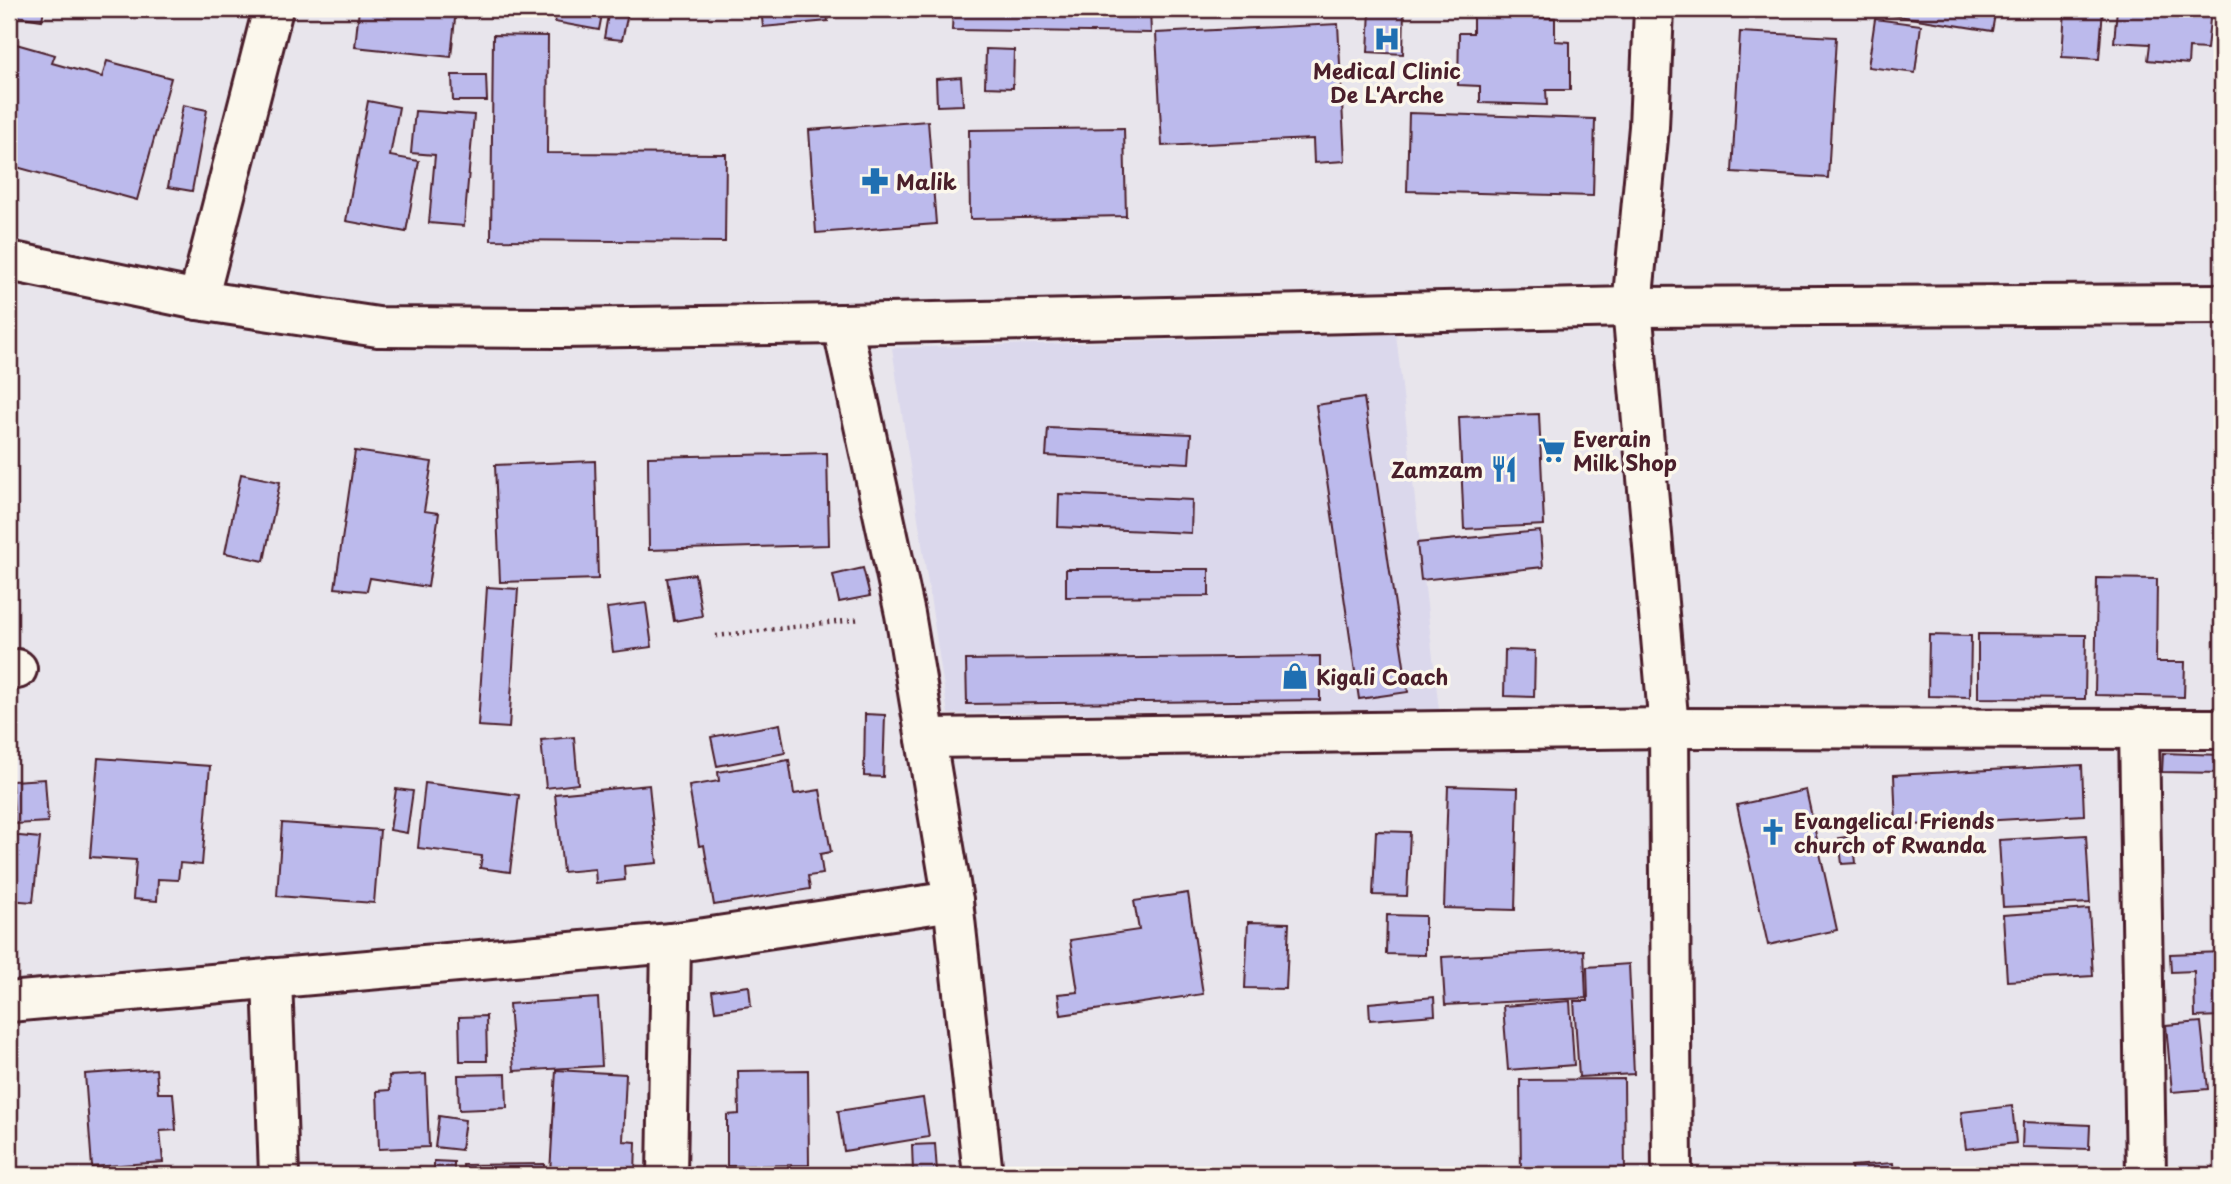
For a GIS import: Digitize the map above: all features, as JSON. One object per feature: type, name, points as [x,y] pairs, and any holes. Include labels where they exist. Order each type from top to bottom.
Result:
[{"type":"street","points":[[198,300],[273,9]]},
{"type":"street","points":[[1654,9],[1650,127],[1632,307],[1669,728],[1672,1175]]},
{"type":"street","points":[[9,261],[198,300],[378,327],[560,328],[842,324],[1632,307],[2222,304]]},
{"type":"street","points":[[842,324],[905,614],[926,738],[953,901],[983,1175]]},
{"type":"street","points":[[926,738],[1669,728],[2222,729]]},
{"type":"street","points":[[2139,728],[2146,1175]]},
{"type":"street","points":[[9,1002],[671,943],[953,901]]},
{"type":"street","points":[[667,1175],[671,943]]},
{"type":"street","points":[[272,978],[279,1175]]},
{"type":"path","points":[[716,636],[905,614]]},
{"type":"shaded area","name":"Kigali Coach","points":[[1396,334],[1439,710],[948,714],[892,348]]},
{"type":"building","points":[[9,9],[44,9],[42,20],[9,15]]},
{"type":"building","points":[[359,9],[456,9],[451,57],[355,47]]},
{"type":"building","points":[[558,9],[603,9],[599,30],[555,22]]},
{"type":"building","points":[[609,9],[629,9],[622,40],[604,38]]},
{"type":"building","points":[[761,9],[826,9],[828,21],[763,27]]},
{"type":"building","points":[[953,9],[1150,9],[1151,33],[952,30]]},
{"type":"building","points":[[1370,9],[1404,9],[1403,54],[1368,52]]},
{"type":"building","points":[[1473,9],[1528,9],[1527,17],[1555,18],[1555,41],[1570,42],[1570,90],[1546,90],[1547,105],[1480,103],[1480,86],[1458,85],[1459,33],[1473,33]]},
{"type":"building","points":[[1996,9],[1992,31],[1867,11]]},
{"type":"building","points":[[2065,9],[2103,9],[2099,59],[2062,57]]},
{"type":"building","points":[[2117,9],[2211,9],[2207,49],[2189,48],[2188,64],[2148,60],[2150,44],[2114,42]]},
{"type":"building","points":[[1875,19],[1921,25],[1915,73],[1868,67]]},
{"type":"building","points":[[1338,24],[1345,161],[1314,163],[1313,139],[1162,146],[1156,33]]},
{"type":"building","points":[[1740,32],[1836,37],[1828,178],[1732,172]]},
{"type":"building","points":[[493,35],[548,36],[547,153],[726,154],[725,242],[491,240]]},
{"type":"building","points":[[9,42],[55,55],[52,63],[102,77],[107,61],[171,78],[137,200],[9,165]]},
{"type":"building","points":[[986,49],[1014,50],[1013,88],[985,87]]},
{"type":"building","points":[[452,75],[486,75],[487,101],[453,101]]},
{"type":"building","points":[[961,77],[963,105],[937,106],[936,79]]},
{"type":"building","points":[[368,101],[399,107],[390,156],[419,161],[406,232],[346,221]]},
{"type":"building","points":[[183,105],[207,110],[192,191],[168,187]]},
{"type":"building","points":[[415,111],[474,115],[464,226],[429,223],[435,155],[411,153]]},
{"type":"building","points":[[1409,113],[1595,119],[1593,196],[1407,191]]},
{"type":"building","points":[[928,121],[936,224],[816,233],[809,130]]},
{"type":"building","points":[[1124,128],[1126,216],[970,219],[969,130]]},
{"type":"building","points":[[1364,398],[1408,692],[1359,699],[1316,405]]},
{"type":"building","points":[[1539,414],[1544,525],[1464,529],[1459,417]]},
{"type":"building","points":[[1048,428],[1191,434],[1189,463],[1046,456]]},
{"type":"building","points":[[355,451],[432,462],[424,511],[439,513],[428,587],[370,578],[367,591],[335,588]]},
{"type":"building","points":[[827,453],[829,545],[649,550],[648,457]]},
{"type":"building","points":[[595,461],[598,579],[500,582],[495,465]]},
{"type":"building","points":[[241,474],[280,482],[264,561],[225,553]]},
{"type":"building","points":[[1059,494],[1192,500],[1191,533],[1058,527]]},
{"type":"building","points":[[1540,531],[1543,567],[1421,580],[1417,543]]},
{"type":"building","points":[[863,568],[870,596],[839,602],[833,575]]},
{"type":"building","points":[[1066,569],[1209,569],[1209,596],[1066,597]]},
{"type":"building","points":[[695,574],[702,616],[674,621],[667,578]]},
{"type":"building","points":[[2097,578],[2157,579],[2156,662],[2185,662],[2184,697],[2095,695]]},
{"type":"building","points":[[487,587],[518,589],[509,728],[478,726]]},
{"type":"building","points":[[646,603],[652,647],[613,652],[607,608]]},
{"type":"building","points":[[1978,634],[2086,635],[2085,699],[1978,698]]},
{"type":"building","points":[[1929,635],[1971,636],[1970,697],[1928,696]]},
{"type":"building","points":[[1505,650],[1535,651],[1534,697],[1504,696]]},
{"type":"building","points":[[1320,656],[1320,700],[967,704],[966,660]]},
{"type":"building","points":[[865,714],[885,715],[883,777],[864,776]]},
{"type":"building","points":[[780,724],[785,753],[717,766],[711,737]]},
{"type":"building","points":[[574,737],[578,784],[546,788],[541,740]]},
{"type":"building","points":[[2163,753],[2222,755],[2222,773],[2162,772]]},
{"type":"building","points":[[98,758],[210,766],[202,865],[180,863],[178,880],[158,879],[157,901],[133,899],[136,860],[90,857]]},
{"type":"building","points":[[789,760],[794,794],[820,790],[831,852],[820,854],[823,874],[808,876],[810,889],[714,905],[704,845],[699,846],[689,786],[719,781],[718,772]]},
{"type":"building","points":[[2082,765],[2084,815],[1896,826],[1894,775]]},
{"type":"building","points":[[45,779],[48,822],[15,824],[12,781]]},
{"type":"building","points":[[425,783],[519,795],[510,872],[480,868],[482,856],[418,848]]},
{"type":"building","points":[[649,785],[657,863],[624,866],[625,880],[596,883],[595,869],[563,872],[555,794]]},
{"type":"building","points":[[1448,786],[1518,788],[1515,910],[1444,908]]},
{"type":"building","points":[[396,789],[413,791],[407,833],[390,830]]},
{"type":"building","points":[[1806,790],[1837,930],[1768,945],[1737,805]]},
{"type":"building","points":[[282,823],[380,830],[374,903],[277,896]]},
{"type":"building","points":[[1376,831],[1410,832],[1407,896],[1373,895]]},
{"type":"building","points":[[9,835],[40,838],[33,902],[9,900]]},
{"type":"building","points":[[2086,835],[2090,903],[2003,907],[1999,840]]},
{"type":"building","points":[[1853,836],[1856,863],[1842,864],[1839,838]]},
{"type":"building","points":[[1188,893],[1203,994],[1061,1015],[1058,994],[1078,992],[1070,940],[1139,930],[1134,901]]},
{"type":"building","points":[[2089,909],[2093,976],[2007,981],[2003,915]]},
{"type":"building","points":[[1387,915],[1425,916],[1425,955],[1386,954]]},
{"type":"building","points":[[1248,922],[1289,923],[1286,989],[1245,988]]},
{"type":"building","points":[[1584,950],[1586,998],[1445,1005],[1442,957]]},
{"type":"building","points":[[2222,952],[2222,1016],[2195,1017],[2194,971],[2171,972],[2170,954]]},
{"type":"building","points":[[1629,964],[1634,1074],[1579,1077],[1574,1001],[1588,1001],[1587,967]]},
{"type":"building","points":[[749,986],[751,1006],[715,1011],[712,991]]},
{"type":"building","points":[[1434,997],[1435,1015],[1370,1020],[1369,1003]]},
{"type":"building","points":[[598,998],[602,1066],[514,1071],[509,1004]]},
{"type":"building","points":[[1570,1001],[1574,1065],[1508,1070],[1503,1006]]},
{"type":"building","points":[[486,1016],[487,1061],[460,1061],[459,1017]]},
{"type":"building","points":[[2201,1022],[2208,1089],[2172,1092],[2166,1025]]},
{"type":"building","points":[[156,1069],[158,1093],[173,1093],[176,1130],[160,1131],[163,1162],[92,1167],[85,1074]]},
{"type":"building","points":[[556,1070],[626,1074],[623,1141],[636,1142],[635,1175],[550,1173]]},
{"type":"building","points":[[808,1070],[809,1165],[727,1166],[727,1115],[739,1114],[738,1071]]},
{"type":"building","points":[[426,1074],[429,1147],[379,1149],[377,1091],[390,1090],[389,1076]]},
{"type":"building","points":[[506,1074],[507,1108],[459,1110],[458,1075]]},
{"type":"building","points":[[1624,1079],[1625,1175],[1521,1175],[1520,1080]]},
{"type":"building","points":[[9,1097],[15,1097],[12,1175],[9,1175]]},
{"type":"building","points":[[923,1098],[929,1137],[844,1151],[838,1111]]},
{"type":"building","points":[[2012,1106],[2016,1143],[1966,1149],[1961,1112]]},
{"type":"building","points":[[439,1116],[465,1120],[461,1150],[435,1147]]},
{"type":"building","points":[[2023,1122],[2090,1125],[2089,1149],[2022,1147]]},
{"type":"building","points":[[935,1144],[937,1171],[913,1172],[912,1145]]},
{"type":"building","points":[[434,1161],[454,1162],[454,1175],[434,1175]]},
{"type":"building","points":[[1893,1163],[1894,1175],[1852,1175],[1851,1166]]},
{"type":"building","points":[[544,1164],[544,1175],[463,1175],[463,1165]]},
{"type":"building","points":[[1955,1169],[1956,1175],[1901,1175],[1901,1174]]},
{"type":"place","name":"Medical Clinic De L'Arche","points":[[1387,39]]},
{"type":"place","name":"Malik","points":[[875,181]]},
{"type":"place","name":"Everain Milk Shop","points":[[1552,450]]},
{"type":"place","name":"Zamzam","points":[[1504,469]]},
{"type":"place","name":"Kigali Coach","points":[[1295,676]]},
{"type":"place","name":"Evangelical Friends church of Rwanda","points":[[1773,832]]}]
